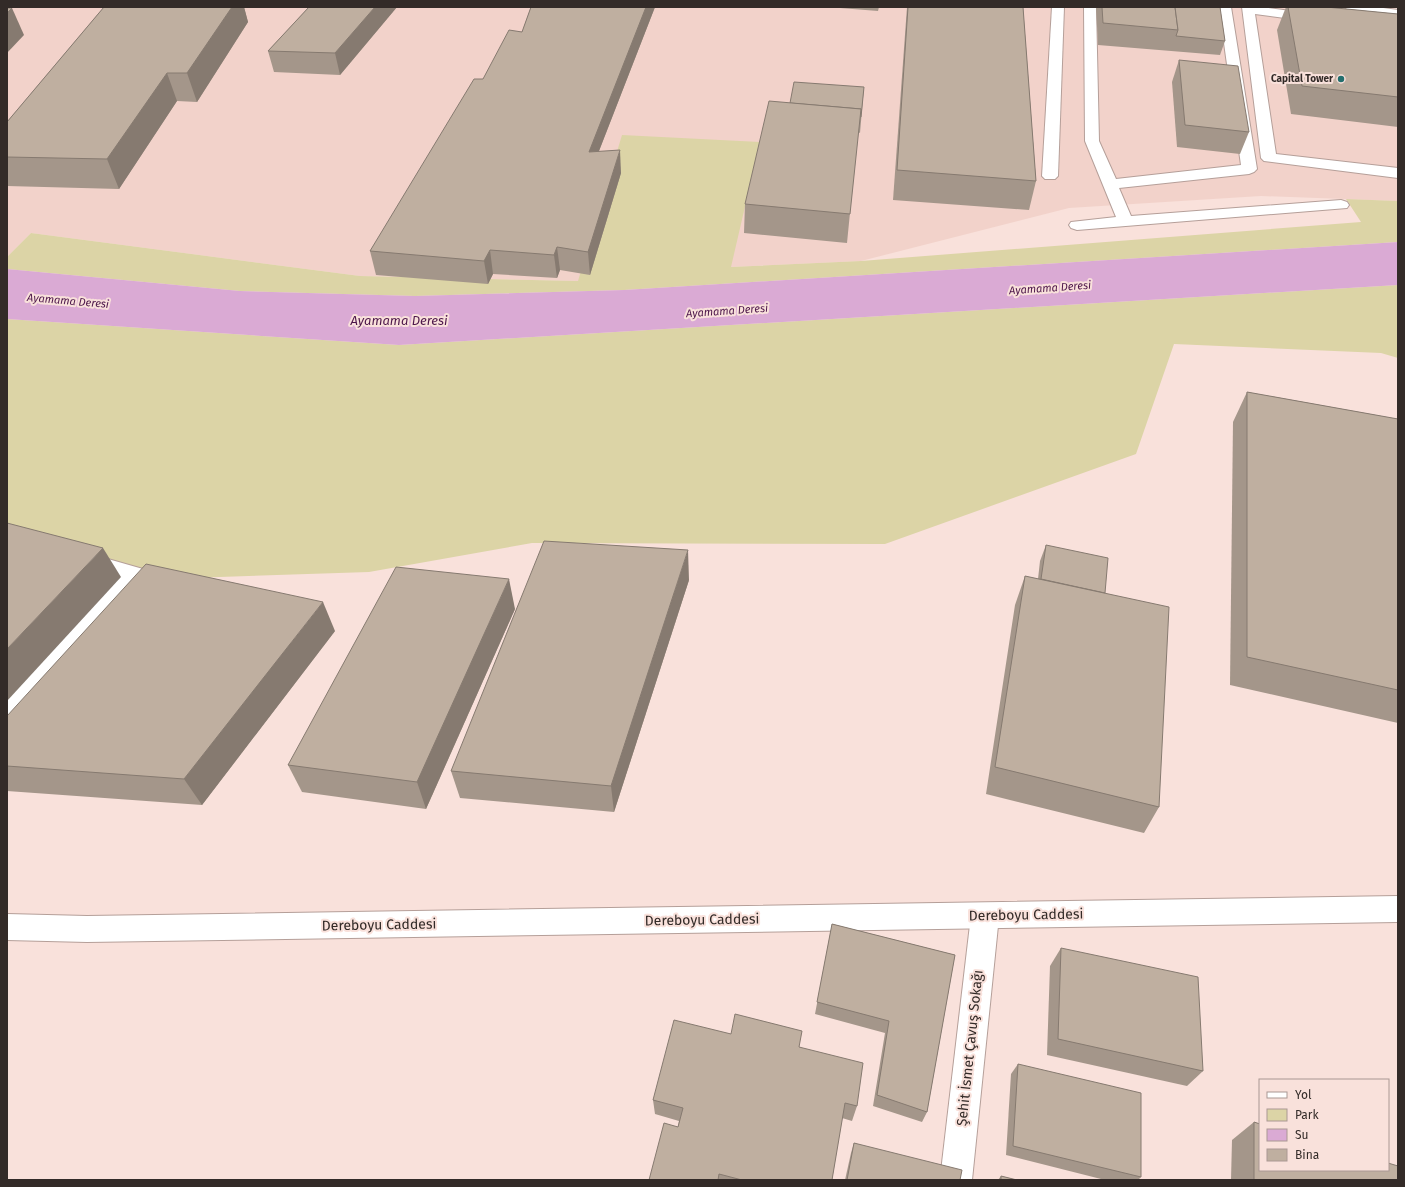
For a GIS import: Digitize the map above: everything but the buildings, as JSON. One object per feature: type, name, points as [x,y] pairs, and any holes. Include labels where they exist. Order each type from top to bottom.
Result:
[{"type":"main road","points":[[1050,176],[1058,7]]},
{"type":"main road","points":[[1090,7],[1092,141],[1126,222]]},
{"type":"main road","points":[[1111,184],[1249,168],[1225,7]]},
{"type":"main road","points":[[1350,7],[1398,14]]},
{"type":"main road","points":[[1327,19],[1248,8],[1269,158],[1398,173]]},
{"type":"main road","points":[[1077,225],[1341,205]]},
{"type":"main road","points":[[7,714],[135,575],[67,556]]},
{"type":"main road","name":"Dereboyu Caddesi","points":[[7,927],[86,929],[1398,909]]},
{"type":"main road","name":"Şehit İsmet Çavuş Sokağı","points":[[956,1180],[985,916]]},
{"type":"shaded area","points":[[7,7],[1276,7],[1398,24],[1398,201],[1261,196],[1069,208],[861,261],[730,267],[623,135],[579,281],[360,276],[31,233],[7,257]]},
{"type":"green space","points":[[622,135],[760,142],[731,267],[861,261],[1361,222],[1346,199],[1398,201],[1398,242],[624,290],[415,296],[240,291],[7,269],[7,257],[31,233],[360,276],[578,281]]},
{"type":"green space","points":[[1398,285],[1398,358],[1381,353],[1174,344],[1136,454],[885,544],[532,543],[369,572],[160,579],[7,526],[7,319],[399,345]]},
{"type":"water","name":"Ayamama Deresi","points":[[1398,242],[1398,285],[399,345],[7,319],[7,269],[240,291],[415,296],[624,290]]},
{"type":"place","name":"Capital Tower","points":[[1341,79]]}]
